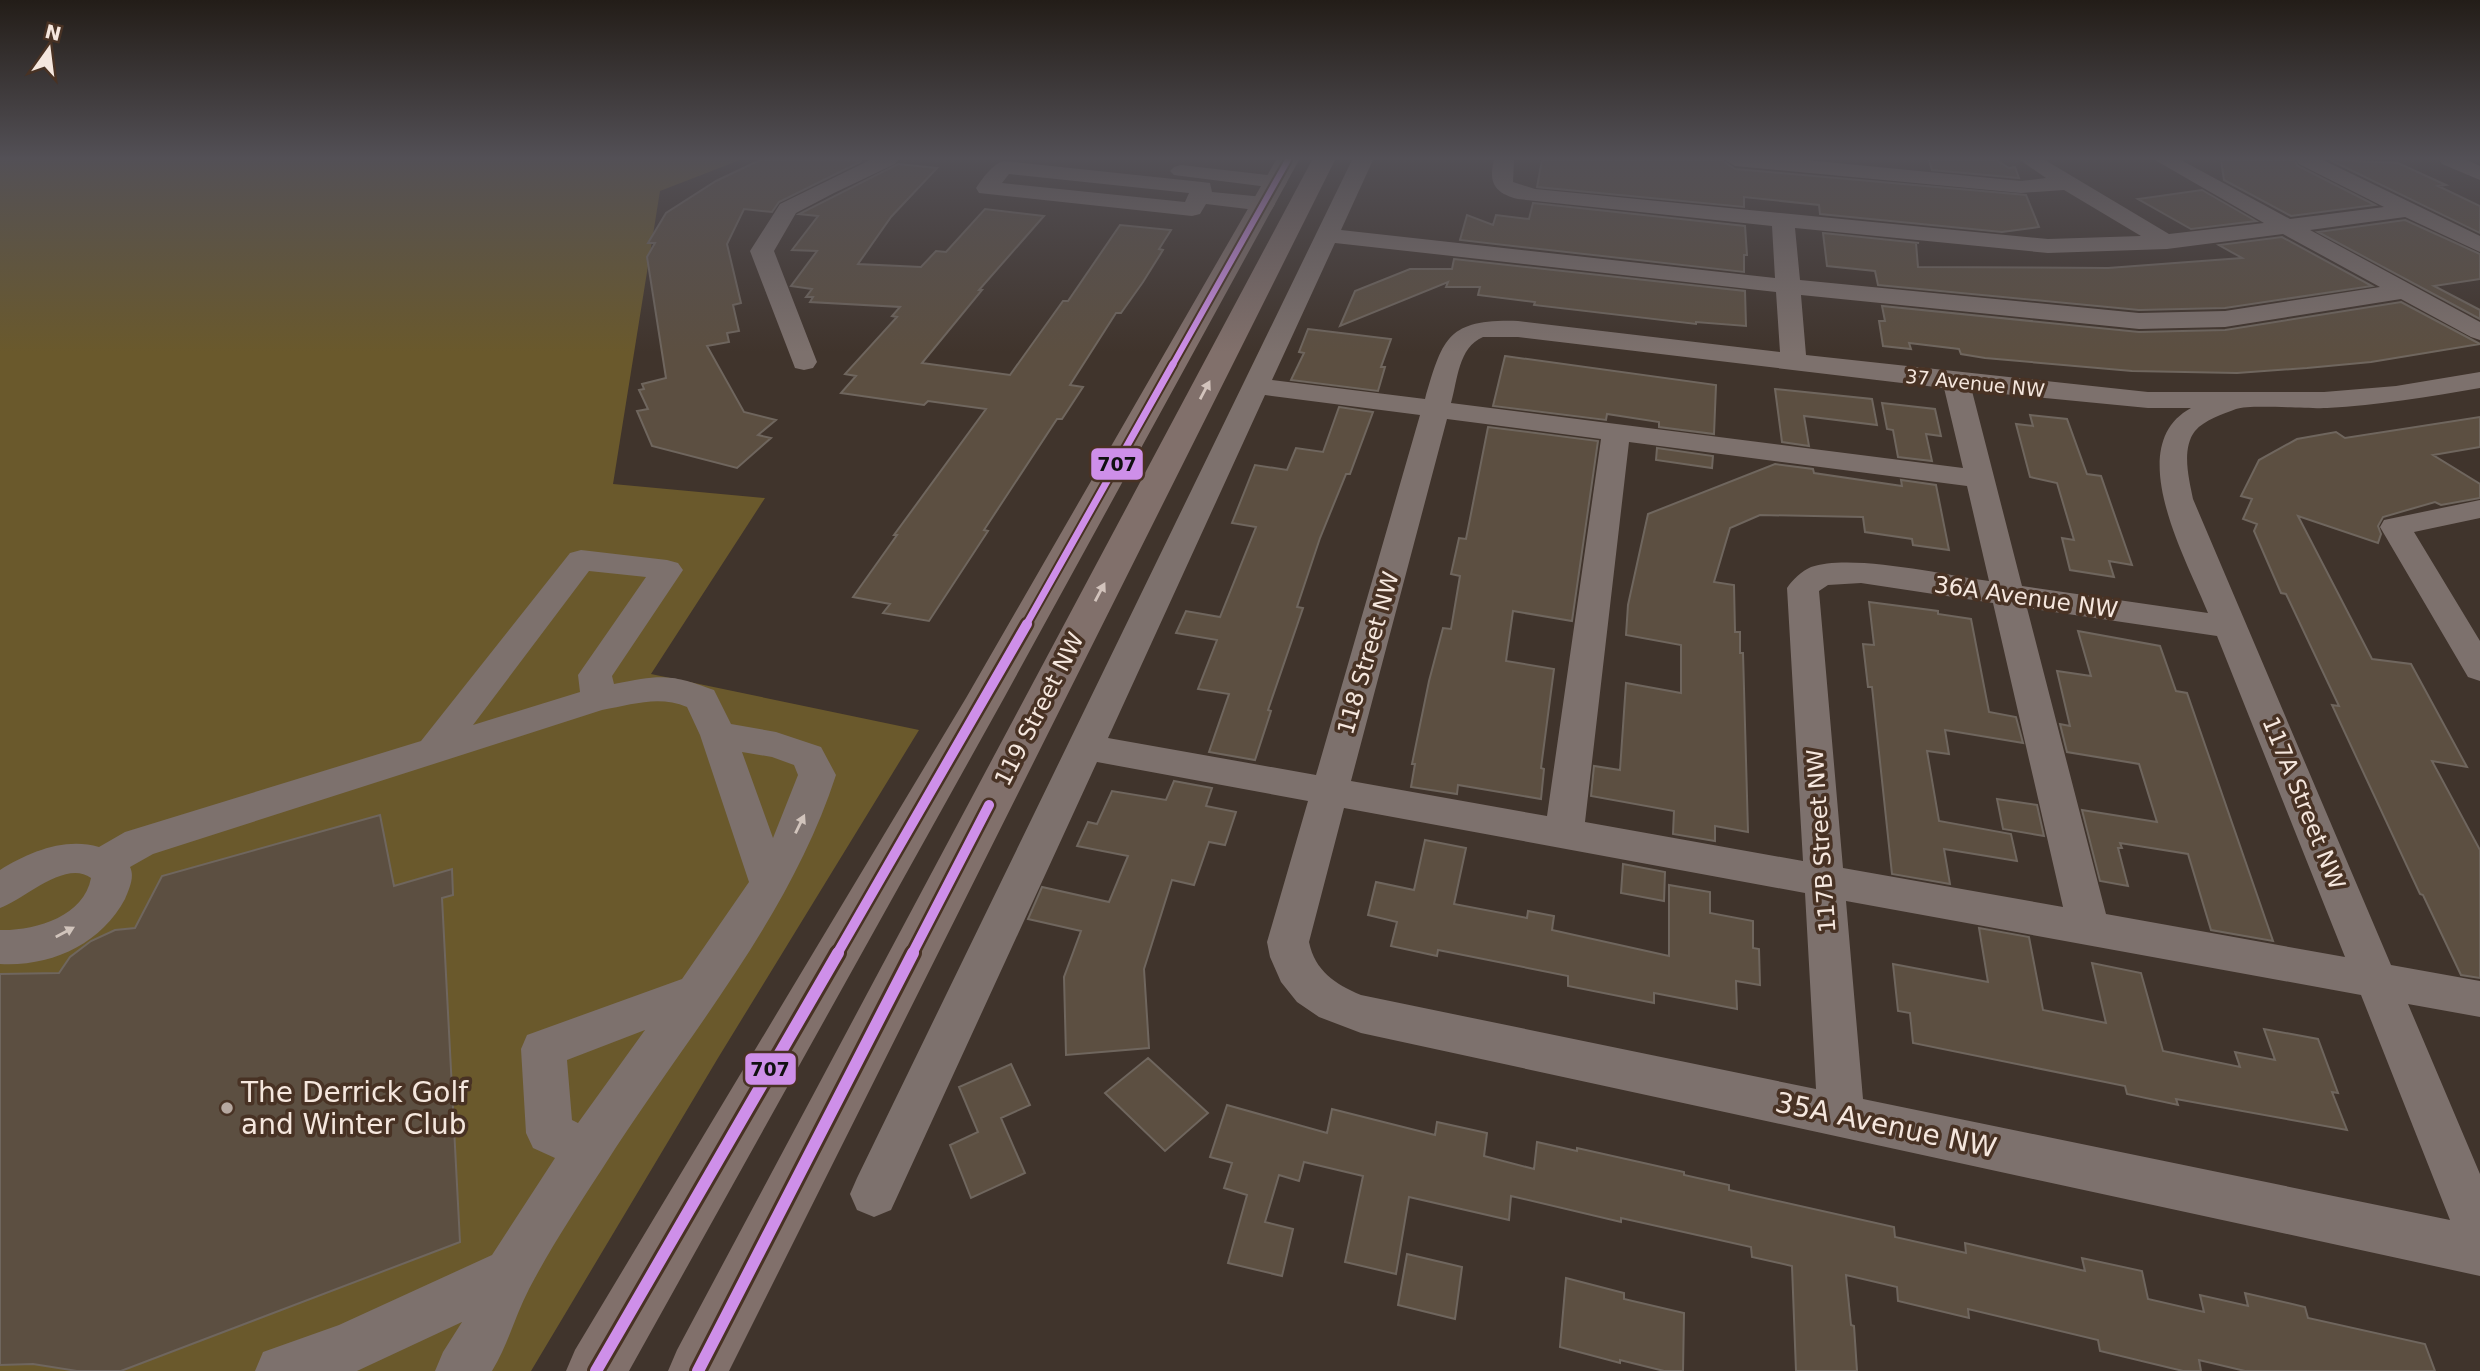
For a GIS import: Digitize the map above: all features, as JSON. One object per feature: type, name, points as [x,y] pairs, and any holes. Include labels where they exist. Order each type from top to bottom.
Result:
[{"type":"main road","points":[[596,1371],[985,698],[1252,224]]},
{"type":"main road","name":"119 Street NW","points":[[698,1371],[1291,224]]},
{"type":"street","points":[[779,224],[762,251],[804,362]]},
{"type":"street","points":[[874,1194],[1334,224]]},
{"type":"street","points":[[1783,224],[1794,362]]},
{"type":"street","points":[[1815,224],[2048,246],[2114,246],[2167,242],[2303,224]]},
{"type":"street","points":[[2136,224],[2167,242]]},
{"type":"street","points":[[2284,224],[2480,332]]},
{"type":"street","points":[[2437,224],[2480,245]]},
{"type":"street","points":[[1329,235],[1956,305],[2139,321],[2225,319],[2404,291]]},
{"type":"street","name":"37 Avenue NW","points":[[1471,332],[1493,328],[1518,329],[2117,398],[2238,402],[2359,398],[2480,380]]},
{"type":"street","name":"118 Street NW","points":[[1301,979],[1289,955],[1289,934],[1452,351],[1455,345],[1471,332]]},
{"type":"street","points":[[1956,381],[2088,929]]},
{"type":"street","points":[[1257,386],[1980,479]]},
{"type":"street","name":"117A Street NW","points":[[2238,402],[2215,407],[2189,421],[2178,433],[2172,459],[2178,499],[2480,1233]]},
{"type":"street","points":[[1564,834],[1616,431]]},
{"type":"street","points":[[2480,509],[2395,527],[2480,669]]},
{"type":"street","points":[[433,752],[581,560],[667,570],[595,676],[599,699]]},
{"type":"street","name":"36A Avenue NW","points":[[1820,575],[1861,573],[2231,626]]},
{"type":"street","name":"117B Street NW","points":[[1820,575],[1803,588],[1802,596],[1841,1116]]},
{"type":"street","points":[[104,863],[139,843],[599,699],[650,689],[674,688],[701,699],[718,735],[771,885]]},
{"type":"street","points":[[462,1371],[485,1333],[510,1273],[587,1150],[771,885],[807,810],[817,775],[808,756],[776,745],[718,735]]},
{"type":"street","points":[[1084,747],[2480,999]]},
{"type":"street","points":[[0,892],[30,872],[72,858],[104,863],[112,872],[112,884],[106,898],[93,914],[52,939],[29,947],[0,947]]},
{"type":"street","name":"35A Avenue NW","points":[[1301,979],[1333,1003],[1361,1014],[2480,1251]]},
{"type":"street","points":[[587,1150],[550,1133],[543,1049],[697,992]]},
{"type":"street","points":[[282,1371],[346,1349],[510,1273]]},
{"type":"shaded area","points":[[0,224],[655,224],[613,484],[765,498],[651,674],[919,730],[718,1058],[531,1371],[0,1371]]},
{"type":"building","points":[[659,224],[737,224],[727,244],[741,303],[733,305],[739,331],[727,333],[729,342],[707,346],[744,412],[776,420],[758,435],[771,438],[737,468],[652,446],[637,411],[648,409],[639,390],[644,389],[642,384],[666,378],[647,257],[655,243],[648,243]]},
{"type":"building","points":[[812,224],[886,224],[858,264],[921,267],[936,251],[946,252],[971,224],[1037,224],[979,290],[982,290],[922,363],[1010,375],[1063,301],[1068,301],[1120,225],[1171,230],[1159,249],[1163,250],[1143,282],[1121,313],[1116,313],[1070,385],[1083,387],[1062,419],[1057,419],[984,530],[988,531],[929,621],[883,613],[890,604],[853,597],[897,535],[894,535],[986,409],[928,401],[924,405],[841,393],[856,376],[845,374],[897,317],[892,316],[900,307],[810,302],[813,297],[806,297],[812,289],[791,286],[817,251],[792,250]]},
{"type":"building","points":[[1464,224],[1745,226],[1747,255],[1744,255],[1744,272],[1460,240]]},
{"type":"building","points":[[1921,224],[2038,224],[2039,227],[2002,232]]},
{"type":"building","points":[[2182,224],[2232,224],[2191,229]]},
{"type":"building","points":[[2376,224],[2414,224],[2480,254],[2480,279],[2434,286],[2480,310],[2480,319],[2318,232]]},
{"type":"building","points":[[2461,224],[2480,224],[2480,233]]},
{"type":"building","points":[[1823,233],[1919,243],[1916,243],[1918,267],[2108,268],[2242,258],[2219,245],[2282,237],[2372,286],[2225,308],[2139,310],[1878,285],[1875,271],[1827,266]]},
{"type":"building","points":[[1454,259],[1745,291],[1746,326],[1696,324],[1534,305],[1535,302],[1478,295],[1480,287],[1446,287],[1448,282],[1340,326],[1355,291],[1410,269],[1452,269]]},
{"type":"building","points":[[2401,302],[2480,344],[2371,362],[2307,368],[2237,373],[2132,371],[1985,358],[1961,354],[1959,349],[1909,343],[1911,349],[1883,346],[1879,321],[1885,321],[1882,306],[2139,332],[2225,330]]},
{"type":"building","points":[[1308,329],[1391,339],[1381,367],[1385,367],[1378,391],[1291,380],[1304,353],[1299,352]]},
{"type":"building","points":[[1505,356],[1716,385],[1714,434],[1659,427],[1659,422],[1607,414],[1606,420],[1493,406]]},
{"type":"building","points":[[1775,389],[1872,399],[1877,425],[1804,416],[1809,446],[1782,442]]},
{"type":"building","points":[[1882,403],[1935,409],[1941,436],[1926,434],[1932,461],[1898,457],[1893,430],[1887,429]]},
{"type":"building","points":[[1339,407],[1373,412],[1350,474],[1346,474],[1320,538],[1297,607],[1303,608],[1268,710],[1271,711],[1255,760],[1209,752],[1229,694],[1198,689],[1217,640],[1176,633],[1186,611],[1220,617],[1256,527],[1232,523],[1255,465],[1287,470],[1296,448],[1323,452]]},
{"type":"building","points":[[2030,415],[2067,419],[2087,474],[2101,476],[2132,565],[2109,561],[2114,577],[2070,570],[2062,538],[2074,540],[2057,483],[2030,477],[2016,424],[2033,426]]},
{"type":"building","points":[[2480,417],[2480,447],[2433,455],[2480,484],[2480,498],[2441,505],[2435,502],[2383,517],[2378,526],[2381,534],[2378,543],[2298,516],[2372,659],[2411,664],[2467,767],[2432,761],[2480,850],[2480,978],[2461,975],[2423,895],[2420,894],[2332,705],[2339,706],[2286,594],[2281,593],[2254,531],[2257,524],[2243,519],[2252,499],[2241,496],[2259,460],[2297,439],[2336,432],[2345,438]]},
{"type":"building","points":[[1488,427],[1598,441],[1572,621],[1513,611],[1506,661],[1554,669],[1541,768],[1544,769],[1541,799],[1458,785],[1457,794],[1411,787],[1415,764],[1412,764],[1429,681],[1443,628],[1451,629],[1460,576],[1451,574],[1459,538],[1466,539]]},
{"type":"building","points":[[1657,448],[1713,456],[1712,468],[1656,460]]},
{"type":"building","points":[[1775,464],[1813,469],[1814,473],[1902,486],[1901,480],[1936,485],[1949,550],[1913,545],[1912,539],[1865,532],[1863,517],[1760,515],[1730,528],[1714,582],[1734,585],[1735,632],[1740,632],[1740,653],[1743,653],[1748,832],[1715,826],[1715,841],[1673,834],[1674,811],[1591,796],[1594,766],[1620,770],[1626,683],[1681,693],[1681,645],[1626,635],[1628,605],[1648,514]]},
{"type":"building","points":[[1869,602],[1938,611],[1938,614],[1971,619],[1989,712],[2016,717],[2023,743],[1945,730],[1949,754],[1927,751],[1939,821],[2011,834],[2017,861],[1944,849],[1950,884],[1892,874],[1872,687],[1868,687],[1863,644],[1874,645]]},
{"type":"building","points":[[2078,631],[2160,646],[2176,691],[2187,693],[2273,941],[2211,930],[2188,854],[2120,843],[2122,848],[2118,848],[2128,886],[2100,881],[2082,810],[2157,822],[2139,764],[2067,752],[2060,724],[2070,726],[2057,671],[2091,676]]},
{"type":"building","points":[[1174,781],[1212,788],[1206,806],[1236,812],[1225,845],[1209,842],[1194,885],[1172,880],[1144,969],[1149,1048],[1066,1055],[1064,977],[1081,931],[1028,919],[1042,887],[1109,902],[1128,856],[1077,846],[1088,822],[1097,824],[1112,791],[1166,800]]},
{"type":"building","points":[[1997,799],[2037,805],[2044,836],[2003,829]]},
{"type":"building","name":"The Derrick Golf and Winter Club","points":[[380,815],[394,886],[452,869],[453,895],[442,898],[460,1242],[121,1371],[77,1371],[33,1364],[0,1365],[0,974],[59,973],[70,957],[91,941],[115,930],[135,928],[162,876]]},
{"type":"building","points":[[1425,840],[1466,848],[1454,904],[1527,918],[1528,911],[1554,916],[1552,930],[1669,956],[1669,885],[1710,892],[1710,913],[1753,921],[1753,948],[1759,949],[1760,985],[1736,981],[1737,1009],[1654,993],[1654,1003],[1568,986],[1568,976],[1438,950],[1437,956],[1391,946],[1397,922],[1368,915],[1376,882],[1414,890]]},
{"type":"building","points":[[1623,864],[1665,872],[1664,901],[1621,893]]},
{"type":"building","points":[[1979,928],[2029,937],[2043,1010],[2106,1023],[2092,963],[2141,973],[2163,1051],[2240,1067],[2235,1052],[2275,1060],[2264,1029],[2318,1039],[2338,1093],[2332,1092],[2347,1130],[2176,1099],[2178,1105],[2127,1094],[2125,1086],[1913,1043],[1910,1013],[1898,1011],[1893,964],[1988,982]]},
{"type":"building","points":[[1148,1058],[1208,1113],[1165,1151],[1105,1093]]},
{"type":"building","points":[[1011,1064],[1030,1105],[1001,1118],[1025,1173],[971,1198],[950,1145],[978,1132],[959,1087]]},
{"type":"building","points":[[1227,1105],[1327,1133],[1332,1109],[1435,1135],[1437,1122],[1487,1133],[1484,1156],[1534,1169],[1537,1142],[1577,1151],[1577,1148],[1684,1172],[1684,1175],[1729,1185],[1729,1190],[1894,1227],[1895,1237],[1966,1253],[1965,1243],[2085,1271],[2082,1258],[2142,1271],[2148,1299],[2204,1312],[2200,1295],[2248,1306],[2245,1293],[2305,1307],[2308,1318],[2425,1344],[2435,1371],[2245,1371],[2199,1360],[2201,1371],[2183,1371],[2100,1351],[2098,1340],[1968,1309],[1969,1318],[1898,1301],[1897,1287],[1846,1275],[1851,1325],[1854,1326],[1857,1371],[1796,1371],[1792,1266],[1752,1257],[1751,1247],[1621,1218],[1621,1222],[1511,1196],[1509,1220],[1409,1197],[1396,1274],[1345,1262],[1363,1176],[1304,1162],[1299,1181],[1279,1175],[1265,1222],[1293,1229],[1282,1276],[1228,1263],[1247,1195],[1224,1188],[1232,1163],[1210,1157]]},
{"type":"building","points":[[1407,1254],[1462,1267],[1455,1319],[1398,1305]]},
{"type":"building","points":[[1566,1278],[1624,1293],[1624,1299],[1684,1313],[1683,1371],[1664,1371],[1620,1360],[1620,1363],[1560,1347]]},
{"type":"transit line","name":"707","points":[[596,1371],[985,698],[1252,224]]},
{"type":"transit line","name":"707","points":[[698,1371],[989,805]]},
{"type":"place","name":"The Derrick Golf and Winter Club","points":[[227,1108]]}]
